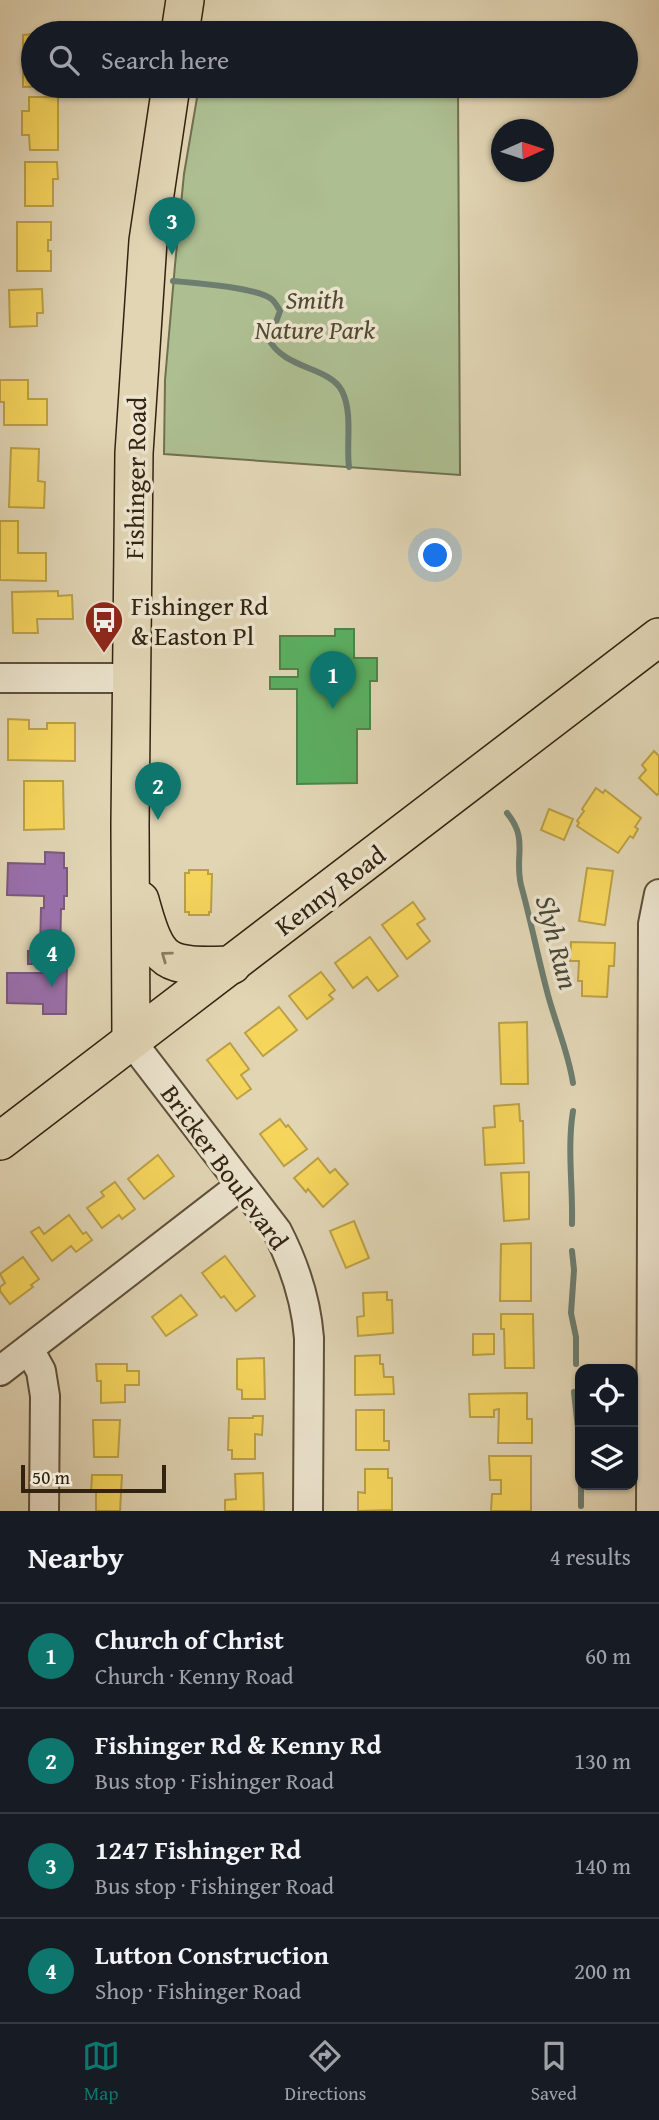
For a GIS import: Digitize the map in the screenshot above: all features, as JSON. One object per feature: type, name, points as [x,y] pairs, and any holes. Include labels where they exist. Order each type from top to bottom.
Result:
[{"type":"main road","points":[[182,21],[185,0]]},
{"type":"main road","name":"Fishinger Road","points":[[131,1041],[134,453],[148,241],[169,98]]},
{"type":"main road","name":"Kenny Road","points":[[0,1141],[659,637]]},
{"type":"main road","points":[[130,864],[149,936],[158,950],[173,962],[232,965]]},
{"type":"street","points":[[0,678],[131,678]]},
{"type":"street","points":[[651,1511],[653,924],[659,894]]},
{"type":"street","name":"Bricker Boulevard","points":[[131,1041],[277,1231],[300,1284],[309,1338],[308,1511]]},
{"type":"street","points":[[0,1371],[241,1185]]},
{"type":"street","points":[[29,1349],[41,1371],[45,1396],[44,1511]]},
{"type":"green space","name":"Smith Nature Park","points":[[197,98],[458,98],[460,475],[164,454],[165,380],[184,174]]},
{"type":"building: Homes","points":[[29,98],[58,98],[58,150],[30,150],[29,135],[22,135],[22,111],[29,111]]},
{"type":"building: Homes","points":[[25,162],[57,162],[58,179],[53,179],[53,206],[25,206]]},
{"type":"building: Homes","points":[[17,222],[51,222],[48,251],[51,251],[51,271],[17,271]]},
{"type":"building: Homes","points":[[42,289],[43,313],[37,313],[37,326],[10,327],[9,290]]},
{"type":"building: Homes","points":[[0,380],[28,380],[28,399],[47,399],[47,425],[4,425]]},
{"type":"building: Homes","points":[[11,448],[39,449],[38,481],[45,482],[44,508],[9,507]]},
{"type":"building: Homes","points":[[0,521],[18,521],[18,553],[46,553],[46,581],[0,580]]},
{"type":"building: Homes","points":[[58,591],[58,596],[72,595],[73,619],[37,619],[38,633],[13,633],[12,592]]},
{"type":"building: Homes","points":[[8,719],[29,720],[29,729],[47,729],[47,723],[75,723],[75,761],[8,760]]},
{"type":"building: Homes","points":[[654,751],[659,756],[657,795],[639,778],[646,770],[642,765]]},
{"type":"building: Homes","points":[[24,781],[63,781],[64,829],[24,830]]},
{"type":"building: Homes","points":[[596,788],[603,793],[605,790],[641,818],[635,827],[638,829],[633,838],[630,836],[618,853],[577,826],[577,821],[584,811],[582,809]]},
{"type":"building: Homes","points":[[549,809],[573,819],[564,840],[541,830]]},
{"type":"building: Homes","points":[[587,868],[613,871],[605,925],[579,921]]},
{"type":"building: Homes","points":[[189,870],[208,870],[208,874],[212,874],[209,915],[189,915],[189,912],[185,912],[185,873],[189,873]]},
{"type":"building: Homes","points":[[413,902],[425,919],[417,924],[430,941],[407,959],[382,925]]},
{"type":"building: Homes","points":[[370,937],[398,976],[378,991],[367,977],[353,988],[335,963]]},
{"type":"building: Homes","points":[[571,942],[615,943],[614,966],[609,966],[607,997],[582,996],[582,981],[578,981],[579,961],[570,961]]},
{"type":"building: Homes","points":[[321,972],[335,990],[329,995],[333,999],[307,1019],[289,996]]},
{"type":"building: Homes","points":[[279,1007],[297,1030],[263,1056],[245,1033]]},
{"type":"building: Homes","points":[[527,1022],[528,1084],[501,1084],[499,1023]]},
{"type":"building: Homes","points":[[230,1043],[249,1069],[241,1075],[251,1089],[237,1099],[207,1060]]},
{"type":"building: Homes","points":[[519,1104],[520,1121],[523,1121],[524,1163],[485,1165],[483,1128],[495,1127],[494,1106]]},
{"type":"building: Homes","points":[[280,1119],[307,1149],[284,1166],[260,1134]]},
{"type":"building: Homes","points":[[158,1155],[174,1176],[144,1199],[128,1179]]},
{"type":"building: Homes","points":[[318,1158],[330,1173],[335,1169],[348,1184],[323,1207],[308,1189],[306,1192],[294,1178]]},
{"type":"building: Homes","points":[[529,1172],[529,1219],[504,1221],[501,1173]]},
{"type":"building: Homes","points":[[115,1182],[135,1209],[122,1219],[119,1215],[102,1228],[87,1208],[104,1196],[101,1192]]},
{"type":"building: Homes","points":[[69,1215],[83,1234],[86,1232],[92,1240],[76,1252],[71,1246],[52,1261],[31,1232],[39,1227],[44,1234]]},
{"type":"building: Homes","points":[[354,1221],[369,1258],[346,1268],[330,1231]]},
{"type":"building: Homes","points":[[531,1243],[531,1301],[500,1301],[501,1244]]},
{"type":"building: Homes","points":[[225,1256],[255,1296],[236,1311],[224,1296],[221,1298],[202,1273]]},
{"type":"building: Homes","points":[[23,1257],[39,1279],[31,1285],[33,1287],[10,1304],[0,1291],[0,1287],[5,1283],[0,1274]]},
{"type":"building: Homes","points":[[387,1292],[387,1300],[392,1300],[393,1333],[358,1336],[357,1317],[364,1316],[363,1293]]},
{"type":"building: Homes","points":[[181,1295],[197,1315],[166,1336],[152,1317]]},
{"type":"building: Homes","points":[[501,1314],[533,1314],[534,1368],[505,1368]]},
{"type":"building: Homes","points":[[473,1334],[494,1334],[494,1354],[473,1355]]},
{"type":"building: Homes","points":[[380,1355],[384,1377],[393,1377],[394,1394],[355,1395],[355,1356]]},
{"type":"building: Homes","points":[[264,1358],[265,1399],[242,1399],[242,1390],[237,1389],[237,1359]]},
{"type":"building: Homes","points":[[96,1364],[127,1364],[127,1371],[139,1371],[139,1385],[125,1385],[125,1402],[101,1403],[101,1381],[97,1381]]},
{"type":"building: Homes","points":[[527,1393],[527,1419],[532,1419],[532,1443],[498,1443],[499,1409],[494,1410],[494,1417],[470,1417],[469,1394]]},
{"type":"building: Homes","points":[[356,1410],[384,1410],[384,1441],[389,1441],[389,1450],[356,1450]]},
{"type":"building: Homes","points":[[263,1416],[262,1435],[255,1434],[255,1459],[232,1459],[232,1450],[228,1450],[229,1418]]},
{"type":"building: Homes","points":[[93,1420],[120,1420],[118,1457],[94,1457]]},
{"type":"building: Homes","points":[[489,1456],[531,1456],[531,1511],[491,1511],[492,1494],[501,1494],[501,1480],[490,1480]]},
{"type":"building: Homes","points":[[365,1469],[388,1469],[388,1478],[392,1478],[392,1510],[358,1511],[358,1492],[365,1493]]},
{"type":"building: Homes","points":[[263,1473],[264,1511],[225,1511],[225,1500],[236,1499],[235,1474]]},
{"type":"building: Homes","points":[[92,1475],[122,1475],[120,1511],[96,1511],[96,1492],[91,1492]]},
{"type":"building: Offices","points":[[45,852],[64,853],[64,868],[67,868],[67,896],[64,896],[64,909],[61,909],[60,957],[67,957],[66,1014],[43,1014],[43,1004],[7,1003],[7,973],[44,973],[44,964],[28,964],[28,951],[40,951],[41,908],[44,908],[44,896],[7,895],[8,863],[45,864]]},
{"type":"building: Public","points":[[335,629],[354,629],[354,658],[377,658],[377,681],[370,681],[370,729],[357,729],[357,783],[297,784],[297,689],[270,689],[270,677],[298,677],[298,669],[280,669],[280,636],[335,636]]},
{"type":"waterway","name":"Slyh Run","points":[[173,281],[238,288],[262,294],[273,301],[280,311],[268,338],[275,348],[284,356],[327,377],[342,391],[348,418],[349,467]]},
{"type":"waterway","name":"Slyh Run","points":[[507,813],[517,831],[521,885],[573,1083]]},
{"type":"waterway","name":"Slyh Run","points":[[572,1224],[570,1153],[573,1111]]},
{"type":"waterway","points":[[572,1251],[574,1270],[571,1313],[576,1337],[576,1364]]},
{"type":"waterway","name":"Slyh Run","points":[[574,1392],[578,1427]]},
{"type":"waterway","name":"Slyh Run","points":[[581,1490],[581,1506]]},
{"type":"place","name":"1247 Fishinger Rd","points":[[172,255]]},
{"type":"place","name":"Fishinger Rd & Easton Pl","points":[[104,654]]},
{"type":"place","name":"Church of Christ","points":[[333,709]]},
{"type":"place","name":"Fishinger Rd & Kenny Rd","points":[[158,820]]},
{"type":"place","name":"Lutton Construction","points":[[52,987]]}]
